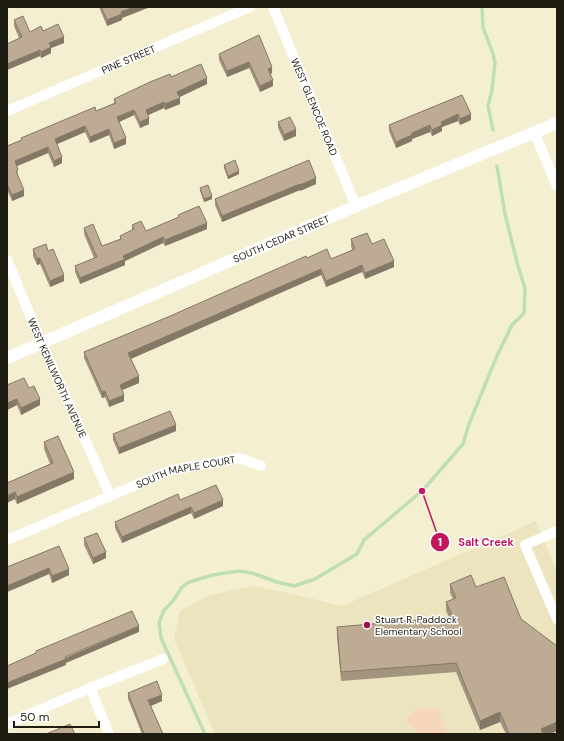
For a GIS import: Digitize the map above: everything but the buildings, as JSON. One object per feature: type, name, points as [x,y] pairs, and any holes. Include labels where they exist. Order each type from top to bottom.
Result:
[{"type":"street","name":"PINE STREET","points":[[7,111],[250,7]]},
{"type":"street","name":"WEST GLENCOE ROAD","points":[[273,7],[356,206]]},
{"type":"street","name":"SOUTH CEDAR STREET","points":[[7,358],[356,206],[557,123]]},
{"type":"street","points":[[534,132],[557,186]]},
{"type":"street","name":"WEST KENILWORTH AVENUE","points":[[7,260],[42,344],[110,495]]},
{"type":"street","name":"SOUTH MAPLE COURT","points":[[7,540],[171,470],[240,458],[261,466]]},
{"type":"street","points":[[557,531],[525,545],[557,619]]},
{"type":"street","points":[[7,724],[90,688],[163,659]]},
{"type":"street","points":[[90,688],[109,734]]},
{"type":"shaded area","name":"Stuart R. Paddock Elementary School","points":[[536,521],[557,571],[557,734],[215,734],[174,639],[180,611],[210,595],[254,586],[342,606]]},
{"type":"shaded area","points":[[438,708],[447,734],[417,734],[415,728],[405,721],[416,709]]},
{"type":"waterway","points":[[482,7],[483,27],[495,63],[492,90],[488,106],[493,130]]},
{"type":"waterway","points":[[205,734],[161,638],[159,623],[164,610],[173,601],[182,587],[189,582],[213,575],[238,571],[252,573],[277,582],[294,586],[315,579],[357,554],[364,540],[422,491],[463,444],[469,424],[496,358],[512,325],[524,313],[525,288],[505,214],[497,166]]},
{"type":"place","name":"Salt Creek","points":[[422,491]]},
{"type":"place","name":"Stuart R. Paddock Elementary School","points":[[367,625]]}]
